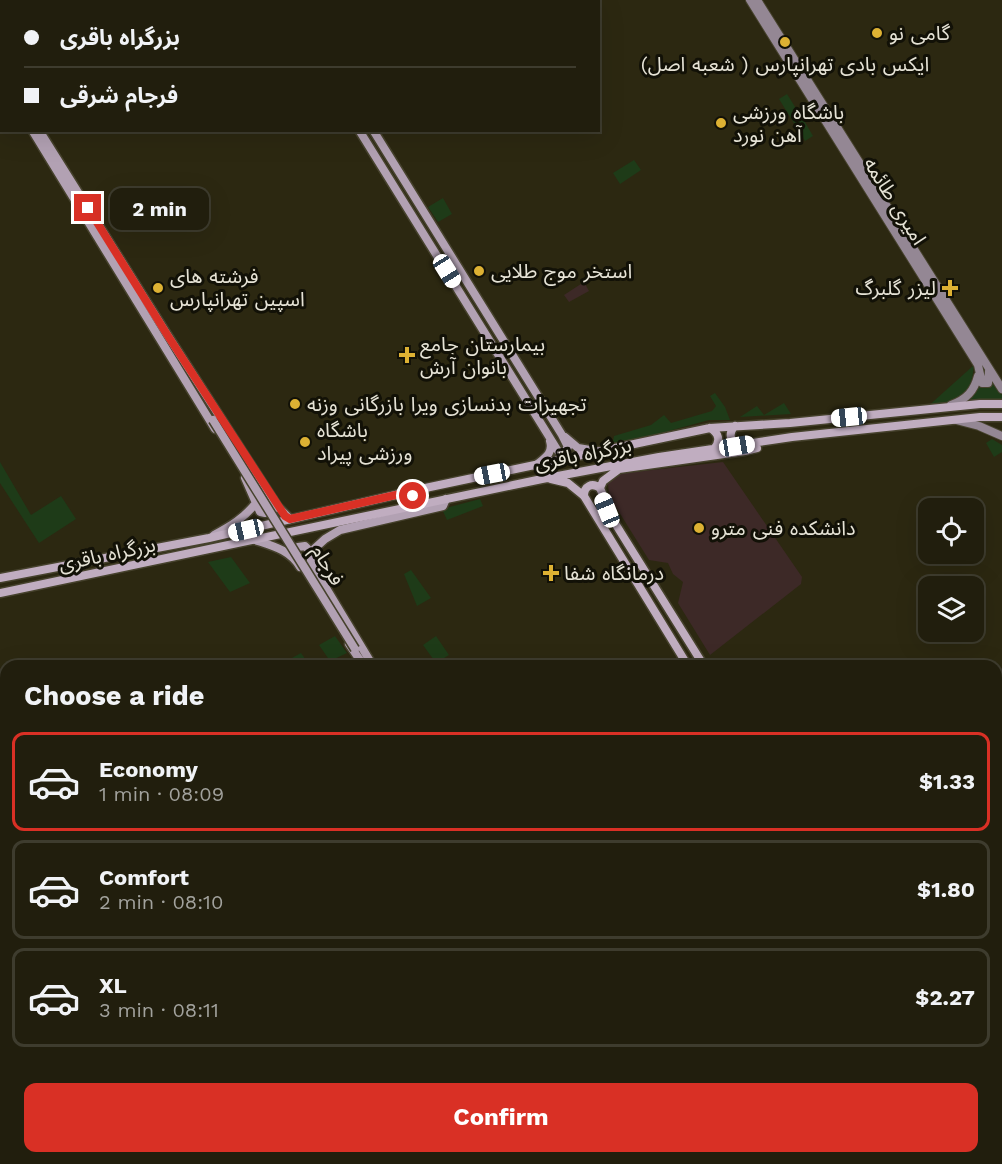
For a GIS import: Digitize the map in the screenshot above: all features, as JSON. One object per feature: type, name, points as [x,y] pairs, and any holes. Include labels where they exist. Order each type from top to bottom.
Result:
[{"type":"highway","name":"بزرگراه باقری","points":[[0,578],[209,538],[430,487],[710,428],[980,404],[1002,404]]},
{"type":"highway","name":"بزرگراه باقری","points":[[2,593],[542,479],[659,457],[783,439],[954,420],[1002,417]]},
{"type":"highway","points":[[735,426],[730,434],[737,446]]},
{"type":"highway","points":[[710,428],[717,433],[718,437],[717,446],[714,449]]},
{"type":"highway","points":[[600,488],[603,481],[619,469],[745,452],[783,439]]},
{"type":"highway","points":[[542,479],[568,483],[584,496],[684,660]]},
{"type":"highway","points":[[584,496],[589,486],[595,485],[600,488],[613,520],[700,660]]},
{"type":"highway","points":[[430,487],[427,495],[433,502]]},
{"type":"highway","points":[[409,492],[414,499],[411,507]]},
{"type":"highway","points":[[20,574],[18,582],[24,588]]},
{"type":"highway","points":[[0,578],[6,585],[2,593]]},
{"type":"main road","name":"امیری طائمه","points":[[750,0],[1002,389]]},
{"type":"main road","name":"امیری طائمه","points":[[757,0],[973,357],[979,371]]},
{"type":"main road","points":[[33,132],[281,512],[290,519]]},
{"type":"main road","points":[[40,132],[143,302],[246,480],[260,512],[268,512],[274,507],[273,499]]},
{"type":"main road","points":[[360,132],[558,451],[564,453],[568,447],[562,435],[374,132]]},
{"type":"main road","points":[[979,371],[981,382],[985,384],[990,379],[989,371]]},
{"type":"main road","points":[[940,409],[961,401],[970,394],[979,371]]},
{"type":"main road","name":"فرجام","points":[[209,399],[215,419]]},
{"type":"main road","name":"فرجام","points":[[201,405],[215,419],[359,651]]},
{"type":"main road","points":[[954,420],[979,426],[1002,436]]},
{"type":"main road","points":[[534,466],[551,451],[549,435]]},
{"type":"main road","points":[[562,435],[578,447],[589,451],[604,451]]},
{"type":"main road","points":[[362,660],[311,562],[312,553],[321,542],[340,530],[443,506],[446,499]]},
{"type":"main road","points":[[209,538],[233,525],[256,503]]},
{"type":"main road","points":[[255,540],[279,548],[296,560],[359,651],[368,660]]},
{"type":"main road","points":[[296,560],[294,552],[298,546],[305,546],[312,553]]},
{"type":"shaded area","points":[[584,282],[589,291],[569,302],[564,295]]},
{"type":"shaded area","name":"دانشکده فنی مترو","points":[[723,462],[802,577],[801,584],[710,655],[678,603],[683,582],[673,574],[668,563],[649,560],[609,496],[608,483],[617,474]]},
{"type":"green space","points":[[787,94],[797,110],[804,105],[808,111],[801,115],[813,136],[805,141],[779,99]]},
{"type":"green space","points":[[634,160],[641,170],[620,184],[613,173]]},
{"type":"green space","points":[[443,198],[452,214],[438,222],[428,207]]},
{"type":"green space","points":[[974,365],[970,386],[960,399],[954,403],[925,409]]},
{"type":"green space","points":[[993,383],[1002,395],[1002,400],[986,399],[969,402],[978,387],[987,388]]},
{"type":"green space","points":[[715,393],[725,407],[730,420],[709,420],[618,445],[613,441],[614,436],[651,425],[664,415],[671,423],[712,411],[716,406],[710,396]]},
{"type":"green space","points":[[784,403],[791,414],[740,417],[757,406],[764,415]]},
{"type":"green space","points":[[992,439],[1002,445],[1002,452],[994,457],[986,443]]},
{"type":"green space","points":[[0,462],[31,515],[61,496],[76,519],[39,543],[0,483]]},
{"type":"green space","points":[[480,499],[483,506],[447,520],[442,509]]},
{"type":"green space","points":[[231,557],[250,583],[230,592],[208,562]]},
{"type":"green space","points":[[411,570],[431,598],[417,606],[404,574]]},
{"type":"green space","points":[[335,636],[347,653],[329,660],[319,645]]},
{"type":"green space","points":[[436,636],[449,655],[441,660],[434,660],[423,645]]},
{"type":"green space","points":[[301,653],[306,660],[288,660]]},
{"type":"place","name":"گامی نو","points":[[877,33]]},
{"type":"place","name":"ایکس بادی تهرانپارس ( شعبه اصل)","points":[[785,42]]},
{"type":"place","name":"باشگاه ورزشی آهن نورد","points":[[721,123]]},
{"type":"place","name":"استخر موج طلایی","points":[[479,271]]},
{"type":"place","name":"فرشته های اسپین تهرانپارس","points":[[158,288]]},
{"type":"place","name":"لیزر گلبرگ","points":[[950,288]]},
{"type":"place","name":"بیمارستان جامع بانوان آرش","points":[[407,355]]},
{"type":"place","name":"تجهیزات بدنسازی ویرا بازرگانی وزنه","points":[[295,404]]},
{"type":"place","name":"باشگاه ورزشی پیراد","points":[[305,442]]},
{"type":"place","name":"دانشکده فنی مترو","points":[[699,528]]},
{"type":"place","name":"درمانگاه شفا","points":[[551,573]]},
{"type":"route","points":[[88,208],[285,516],[290,519],[409,492],[413,496]]}]
